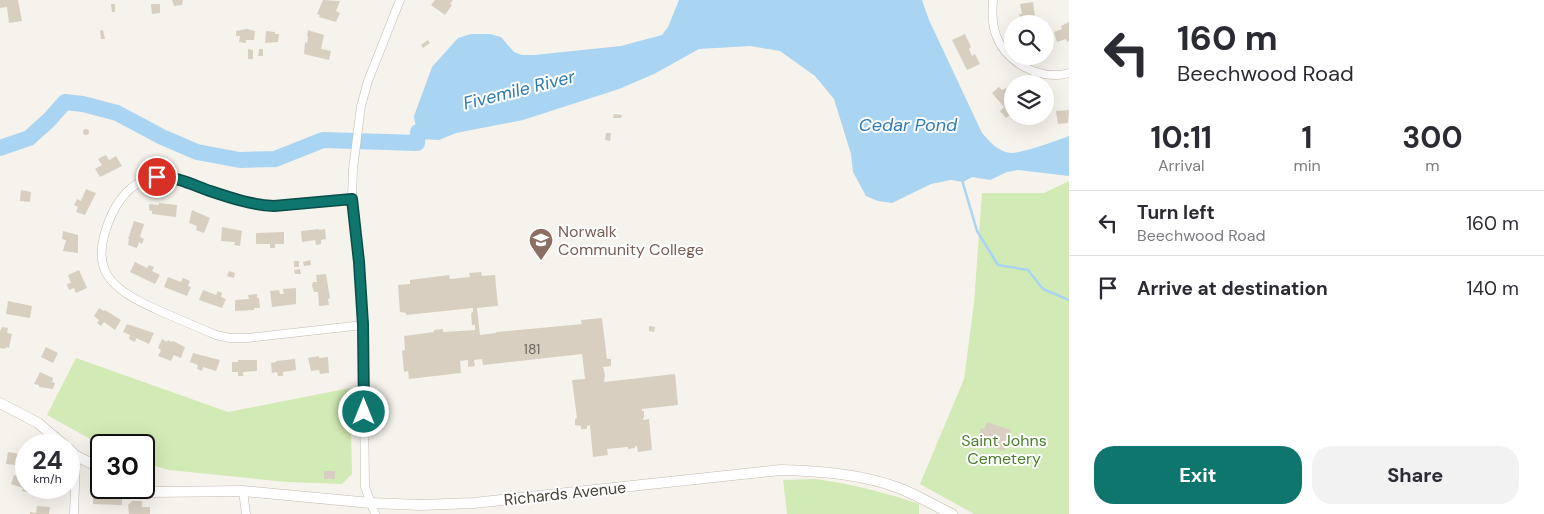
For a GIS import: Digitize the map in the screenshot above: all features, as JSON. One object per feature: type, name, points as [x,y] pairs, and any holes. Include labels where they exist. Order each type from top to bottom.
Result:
[{"type":"street","points":[[375,514],[364,487],[363,325],[352,199],[355,145],[361,106],[368,81],[400,0]]},
{"type":"street","points":[[994,0],[992,16],[996,36],[1003,48],[1014,59],[1028,69],[1038,73],[1056,75],[1069,72]]},
{"type":"street","points":[[352,199],[274,206],[264,205],[242,201],[169,178],[152,178],[134,185],[122,195],[103,237],[101,257],[109,279],[128,297],[216,335],[230,338],[248,338],[363,325]]},
{"type":"street","points":[[0,403],[38,423],[51,434]]},
{"type":"street","name":"Richards Avenue","points":[[155,492],[244,491],[371,503],[421,505],[474,503],[780,470],[818,471],[858,476],[900,489],[952,514]]},
{"type":"street","points":[[244,491],[246,514]]},
{"type":"street","points":[[74,499],[74,514]]},
{"type":"green space","name":"Saint Johns Cemetery","points":[[1069,181],[1069,514],[974,514],[920,484],[964,379],[974,303],[982,193],[1044,193]]},
{"type":"green space","points":[[76,358],[228,412],[350,388],[352,474],[342,484],[287,482],[169,470],[155,466],[155,434],[90,434],[90,439],[47,415]]},
{"type":"green space","points":[[815,479],[868,489],[919,504],[919,514],[787,514],[783,480]]},
{"type":"water","name":"Cedar Pond","points":[[679,0],[922,0],[929,20],[982,133],[998,148],[1011,153],[1031,149],[1069,136],[1069,176],[1018,170],[1007,172],[990,180],[972,177],[963,182],[951,180],[931,184],[892,203],[878,201],[866,196],[853,172],[851,154],[834,99],[815,76],[780,51],[750,46],[699,49],[654,74],[619,89],[523,120],[456,133],[439,140],[422,139],[414,116],[432,67],[458,38],[471,34],[490,34],[501,37],[514,52],[522,55],[621,46],[662,35],[668,27]]},
{"type":"building","points":[[0,0],[18,0],[22,21],[9,23],[7,7],[0,8]]},
{"type":"building","points":[[172,0],[183,0],[182,5],[174,6]]},
{"type":"building","points":[[323,0],[340,1],[336,11],[340,13],[336,22],[319,17],[320,15],[317,14]]},
{"type":"building","points":[[435,0],[453,0],[445,15],[431,5]]},
{"type":"building","points":[[1033,2],[1035,15],[1019,15],[1022,14],[1020,4]]},
{"type":"building","points":[[111,4],[115,4],[115,12],[112,12]]},
{"type":"building","points":[[151,4],[160,4],[160,13],[152,14]]},
{"type":"building","points":[[1069,22],[1069,41],[1067,42],[1066,39],[1057,42],[1054,32],[1062,29],[1061,26]]},
{"type":"building","points":[[247,29],[255,31],[254,40],[246,40],[246,43],[239,42],[240,36],[236,36],[236,31]]},
{"type":"building","points":[[103,30],[105,39],[101,39],[100,31]]},
{"type":"building","points":[[308,30],[324,35],[321,49],[331,51],[329,60],[304,54]]},
{"type":"building","points":[[266,31],[279,34],[278,42],[265,43]]},
{"type":"building","points":[[965,34],[971,47],[969,49],[972,56],[975,54],[980,64],[967,70],[952,40]]},
{"type":"building","points":[[428,40],[430,43],[423,48],[421,45]]},
{"type":"building","points":[[248,49],[253,50],[253,59],[248,59]]},
{"type":"building","points":[[259,49],[263,49],[263,56],[258,56]]},
{"type":"building","points":[[999,87],[1002,90],[1004,89],[1004,107],[992,93]]},
{"type":"building","points":[[1004,107],[1004,116],[1000,111]]},
{"type":"building","points":[[1069,110],[1068,123],[1058,124],[1056,111]]},
{"type":"building","points":[[614,114],[622,115],[621,118],[613,118]]},
{"type":"building","points":[[86,129],[89,132],[86,135],[83,132]]},
{"type":"building","points":[[606,133],[611,133],[610,141],[605,140]]},
{"type":"building","points":[[106,155],[109,160],[116,156],[122,166],[100,177],[95,169],[102,165],[98,159]]},
{"type":"building","points":[[86,189],[96,193],[85,215],[76,212],[78,207],[74,205],[77,199],[81,201]]},
{"type":"building","points":[[21,190],[31,192],[30,202],[20,201]]},
{"type":"building","points":[[159,203],[177,205],[176,217],[152,214],[152,211],[149,210],[149,204],[159,205]]},
{"type":"building","points":[[192,210],[210,218],[204,233],[196,230],[197,226],[189,223]]},
{"type":"building","points":[[134,221],[144,224],[140,237],[144,239],[142,244],[139,242],[137,248],[128,245]]},
{"type":"building","points":[[222,227],[242,231],[240,246],[234,245],[235,242],[221,241]]},
{"type":"building","points":[[325,229],[326,239],[321,240],[321,244],[316,245],[315,240],[302,242],[301,231]]},
{"type":"building","points":[[63,231],[78,235],[78,253],[63,251],[66,240],[62,239]]},
{"type":"building","points":[[284,232],[284,244],[275,244],[275,248],[270,248],[270,244],[256,244],[256,233]]},
{"type":"building","points":[[310,260],[311,265],[304,266],[303,262]]},
{"type":"building","points":[[294,261],[299,261],[299,267],[294,267]]},
{"type":"building","points":[[135,262],[147,268],[149,265],[154,267],[152,271],[160,275],[155,284],[130,272]]},
{"type":"building","points":[[300,269],[301,274],[295,274],[294,270]]},
{"type":"building","points":[[79,270],[87,288],[76,293],[74,288],[69,290],[67,284],[71,283],[68,275]]},
{"type":"building","points":[[229,271],[235,273],[234,278],[227,276]]},
{"type":"building","points":[[481,272],[482,276],[495,275],[498,306],[477,308],[480,335],[582,324],[581,320],[602,318],[607,359],[611,359],[611,366],[603,367],[604,382],[675,374],[678,405],[642,409],[644,411],[643,420],[649,419],[652,450],[638,452],[637,446],[628,449],[628,447],[607,449],[608,455],[593,457],[590,425],[587,426],[587,429],[581,429],[581,426],[575,425],[575,419],[577,418],[572,380],[585,379],[582,354],[483,365],[482,359],[474,360],[475,366],[468,367],[468,360],[460,361],[461,373],[409,379],[408,371],[404,372],[402,351],[405,350],[404,336],[443,329],[443,332],[475,330],[475,325],[472,325],[471,313],[473,308],[406,315],[406,313],[400,312],[398,285],[410,284],[410,280],[449,275],[450,279],[470,277],[469,273]]},
{"type":"building","points":[[326,274],[330,298],[328,299],[329,305],[319,306],[318,292],[314,292],[312,285],[313,282],[317,282],[316,275]]},
{"type":"building","points":[[168,277],[181,282],[183,278],[190,281],[188,286],[191,287],[187,296],[164,287]]},
{"type":"building","points":[[296,288],[296,304],[272,307],[270,291],[279,290],[280,294],[284,294],[283,289]]},
{"type":"building","points":[[203,290],[216,295],[218,291],[222,293],[221,297],[226,299],[222,308],[199,300]]},
{"type":"building","points":[[257,294],[260,308],[235,311],[235,300],[249,299],[248,295]]},
{"type":"building","points":[[8,301],[32,306],[30,318],[6,314]]},
{"type":"building","points":[[99,308],[121,320],[115,330],[104,322],[101,326],[97,323],[99,320],[94,316]]},
{"type":"building","points":[[127,324],[154,333],[149,344],[136,338],[135,342],[129,339],[130,335],[123,332]]},
{"type":"building","points":[[649,326],[655,327],[654,332],[649,331]]},
{"type":"building","points":[[2,327],[8,328],[7,333],[12,334],[9,348],[6,347],[5,349],[0,348],[0,331]]},
{"type":"building","points":[[162,339],[167,342],[168,340],[173,341],[185,347],[181,358],[174,355],[171,361],[158,356],[161,350],[158,348]]},
{"type":"building","points":[[46,347],[58,353],[53,363],[41,357]]},
{"type":"building","points":[[193,353],[220,360],[216,371],[203,367],[202,371],[197,369],[198,365],[190,362]]},
{"type":"building","points":[[319,356],[319,358],[328,357],[329,373],[320,374],[319,370],[311,371],[308,358]]},
{"type":"building","points":[[295,359],[296,370],[283,372],[283,376],[278,376],[277,372],[272,373],[271,363]]},
{"type":"building","points":[[238,360],[257,360],[257,371],[243,372],[243,376],[238,376],[238,372],[232,372],[232,362],[238,362]]},
{"type":"building","points":[[40,372],[53,378],[52,382],[55,383],[53,389],[39,387],[39,385],[34,384]]},
{"type":"building","points":[[987,422],[1011,430],[1004,451],[980,443],[982,437],[978,436],[981,428],[984,429]]},
{"type":"building","points":[[8,452],[15,453],[15,465],[6,464]]},
{"type":"building","points":[[324,471],[335,471],[335,479],[324,479]]},
{"type":"building","points":[[14,475],[15,475],[15,485],[11,484]]},
{"type":"building","points":[[93,499],[122,499],[122,505],[93,504]]},
{"type":"building","points":[[132,501],[142,501],[142,507],[150,507],[150,514],[129,514],[128,505]]},
{"type":"building","points":[[37,506],[50,507],[49,514],[30,514],[30,512],[36,513]]},
{"type":"waterway","name":"Fivemile River","points":[[0,148],[29,138],[65,102],[83,104],[117,113],[162,137],[197,152],[240,160],[275,159],[323,140],[417,143],[418,132]]},
{"type":"waterway","points":[[962,180],[977,231],[998,265],[1028,270],[1043,289],[1069,300]]},
{"type":"place","name":"Norwalk Community College","points":[[541,261]]},
{"type":"route","points":[[157,177],[182,181],[242,201],[264,205],[274,206],[352,199],[363,325],[364,412]]}]
